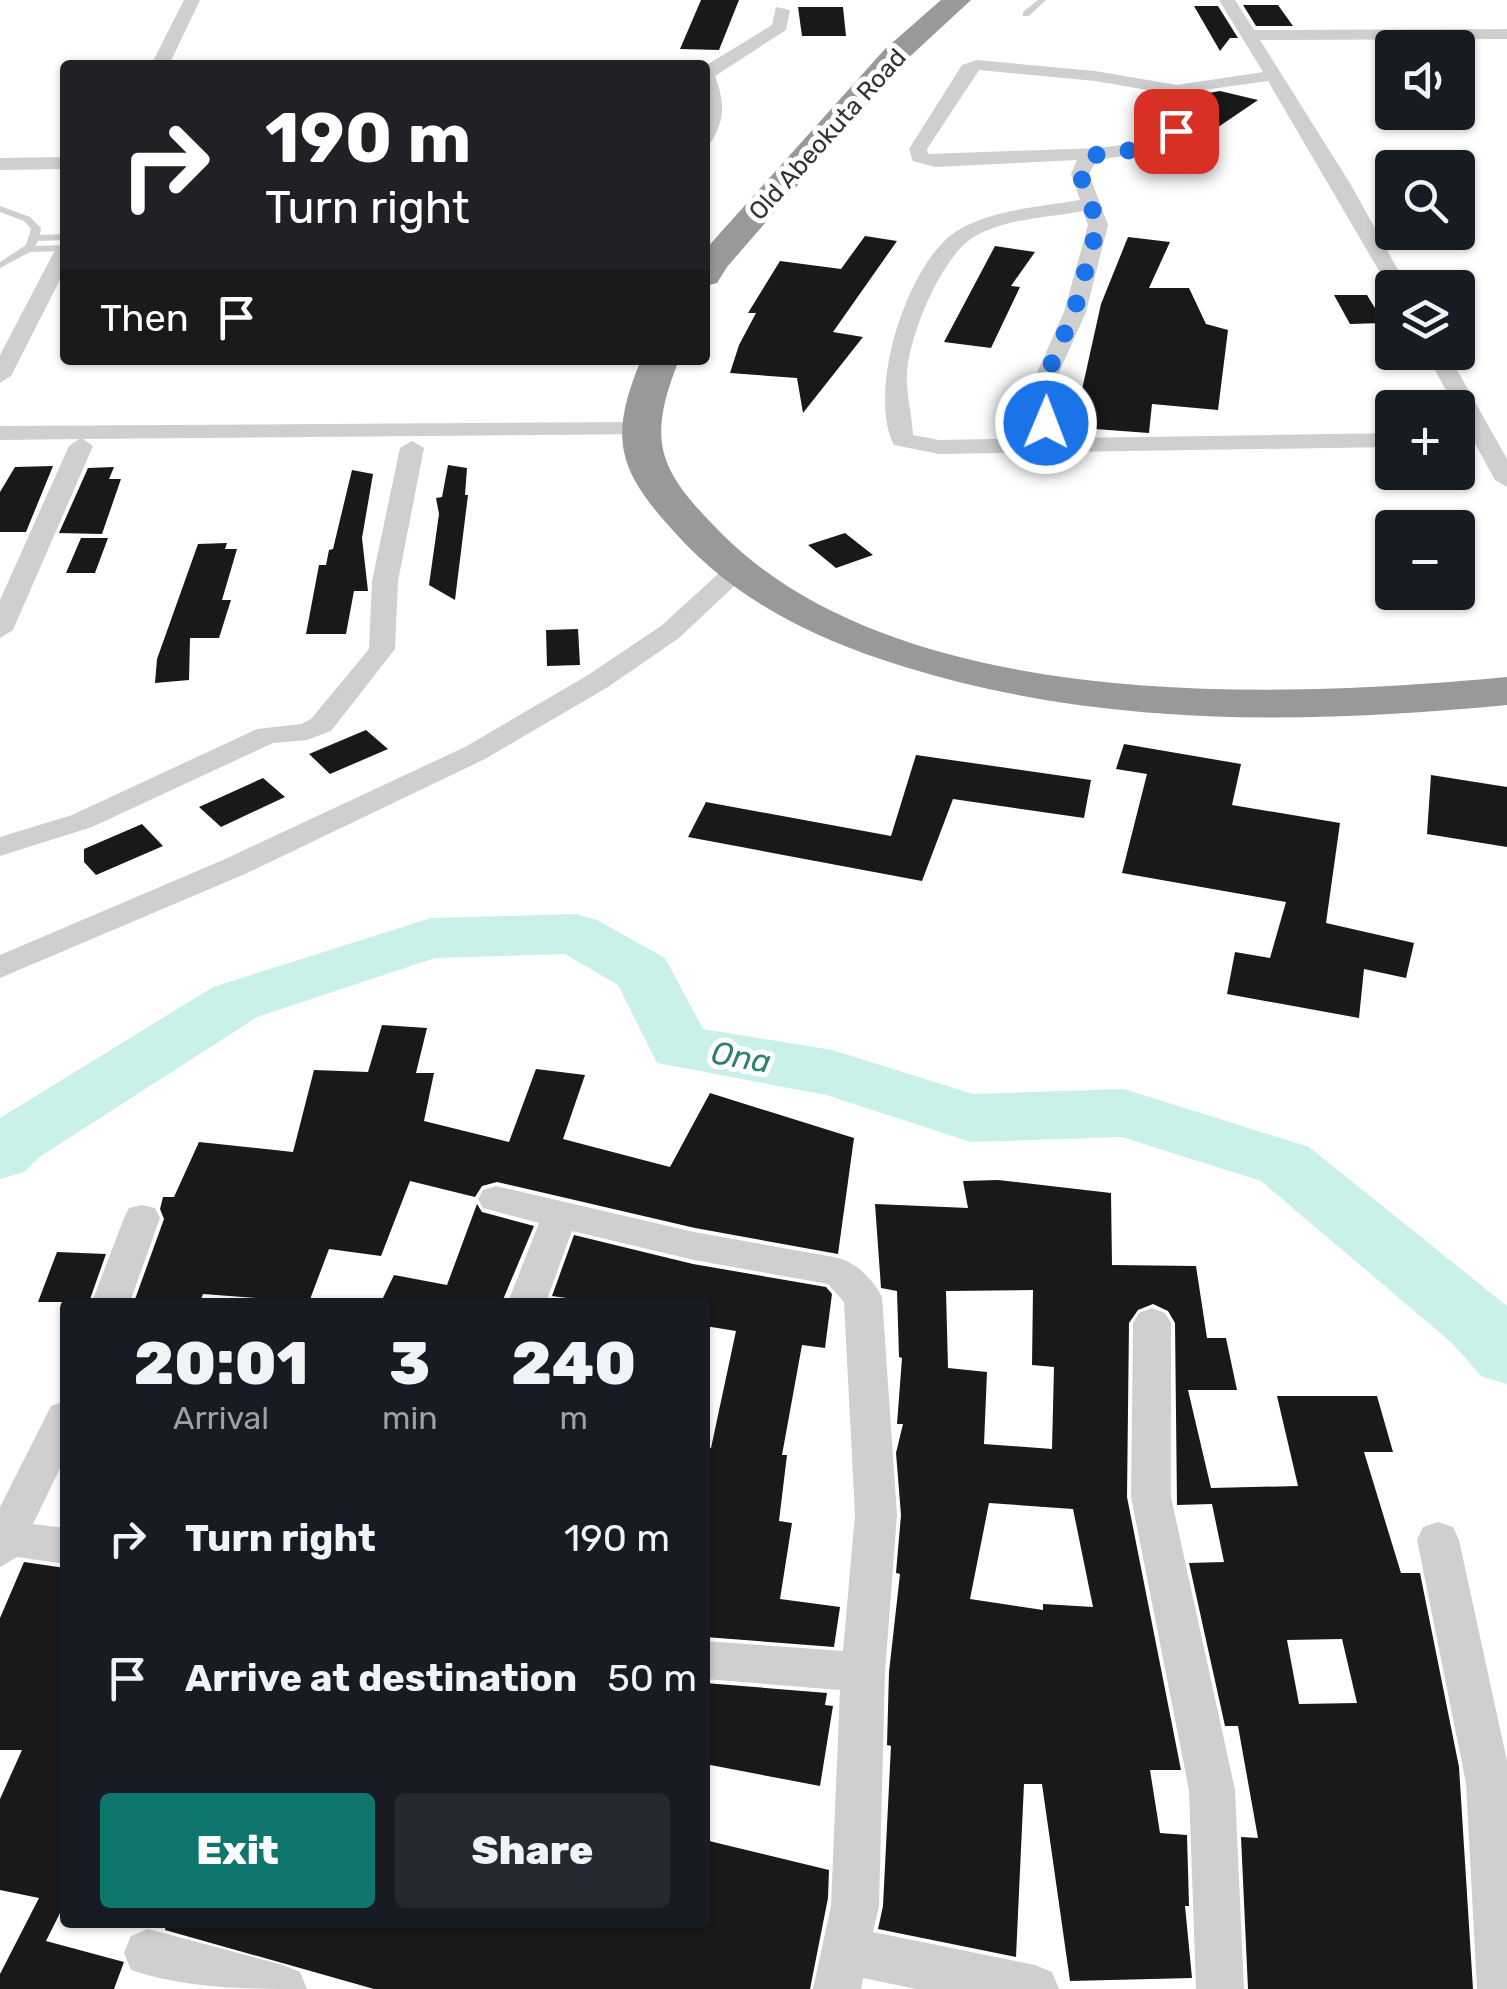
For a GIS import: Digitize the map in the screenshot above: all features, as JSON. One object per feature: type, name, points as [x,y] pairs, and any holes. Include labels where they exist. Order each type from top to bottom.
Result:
[{"type":"highway","name":"Old Abeokuta Road","points":[[710,264],[894,56],[957,0]]},
{"type":"highway","points":[[658,365],[642,409],[641,438],[672,505],[709,546],[738,569],[798,609],[852,634],[941,666],[1025,686],[1134,701],[1256,708],[1362,704],[1507,691]]},
{"type":"street","points":[[162,60],[192,0]]},
{"type":"street","points":[[1227,0],[1388,270]]},
{"type":"street","points":[[710,70],[780,27],[782,10]]},
{"type":"street","points":[[1271,70],[1274,40],[1286,34]]},
{"type":"street","points":[[1250,35],[1507,34]]},
{"type":"street","points":[[1173,89],[1154,103],[1176,131],[1175,140],[1168,146],[1098,154],[934,161],[920,158],[918,149],[968,70],[978,65],[1094,76],[1173,89],[1235,84],[1271,70]]},
{"type":"street","points":[[710,85],[713,92],[710,132]]},
{"type":"street","points":[[1070,446],[1046,423],[1038,410],[1038,395],[1053,367],[1090,258],[1098,225],[1080,174],[1087,160],[1098,154]]},
{"type":"street","points":[[0,164],[60,162]]},
{"type":"street","points":[[1090,204],[999,222],[961,236],[943,260],[901,339],[896,375],[902,403],[902,440],[939,447],[1375,440]]},
{"type":"street","points":[[0,376],[60,259]]},
{"type":"street","points":[[1448,370],[1495,438],[1507,480]]},
{"type":"street","points":[[0,434],[641,438]]},
{"type":"street","points":[[0,447],[412,448],[641,438]]},
{"type":"street","points":[[0,630],[82,446]]},
{"type":"street","points":[[0,848],[82,821],[267,735],[307,732],[321,725],[350,694],[382,649],[385,581],[412,448]]},
{"type":"street","points":[[0,967],[234,868],[474,753],[598,681],[670,632],[738,569]]},
{"type":"street","points":[[496,1199],[694,1246],[839,1272],[862,1297],[876,1514],[863,1672],[855,1906],[841,1970],[1036,1989]]},
{"type":"street","points":[[529,1298],[561,1213]]},
{"type":"street","points":[[112,1298],[142,1218]]},
{"type":"street","points":[[1152,1322],[1151,1498],[1212,1790],[1220,1989]]},
{"type":"street","points":[[60,1428],[2,1543],[60,1546]]},
{"type":"street","points":[[1438,1540],[1489,1783],[1501,1989]]},
{"type":"street","points":[[710,1660],[863,1672]]},
{"type":"street","points":[[148,1954],[283,1989]]},
{"type":"lane","points":[[1026,14],[1042,0]]},
{"type":"lane","points":[[0,209],[28,219],[36,228],[36,238],[28,248],[0,265]]},
{"type":"lane","points":[[36,238],[60,237]]},
{"type":"lane","points":[[28,248],[60,249]]},
{"type":"building","points":[[701,0],[739,0],[719,50],[680,49]]},
{"type":"building","points":[[1243,5],[1278,5],[1293,26],[1256,26]]},
{"type":"building","points":[[1194,6],[1218,6],[1238,38],[1230,38],[1220,51]]},
{"type":"building","points":[[798,7],[843,7],[846,36],[802,36]]},
{"type":"building","points":[[1220,91],[1258,100],[1202,138],[1187,135],[1188,129],[1170,106]]},
{"type":"building","points":[[865,236],[897,241],[833,332],[863,337],[803,413],[797,378],[730,373],[756,313],[748,313],[780,261],[841,269]]},
{"type":"building","points":[[1128,237],[1170,242],[1149,288],[1189,288],[1206,324],[1228,330],[1218,410],[1152,404],[1149,433],[1081,428],[1082,434],[1077,434],[1068,425],[1074,403],[1077,412],[1101,304]]},
{"type":"building","points":[[995,246],[1035,252],[1011,286],[1020,287],[991,348],[944,342]]},
{"type":"building","points":[[1334,295],[1367,295],[1375,308],[1375,323],[1350,324]]},
{"type":"building","points":[[448,465],[467,468],[468,495],[455,600],[429,585],[439,514],[436,498],[442,497]]},
{"type":"building","points":[[53,466],[26,532],[0,532],[0,492],[15,467]]},
{"type":"building","points":[[114,467],[109,479],[121,479],[102,534],[59,533],[88,468]]},
{"type":"building","points":[[352,470],[373,474],[362,538],[368,591],[354,591],[346,634],[306,634],[319,565],[326,565],[329,550],[333,549]]},
{"type":"building","points":[[845,533],[873,555],[836,568],[808,545]]},
{"type":"building","points":[[81,538],[108,538],[95,573],[66,573]]},
{"type":"building","points":[[227,543],[225,549],[237,549],[222,600],[231,600],[219,638],[190,638],[189,680],[155,683],[157,659],[198,544]]},
{"type":"building","points":[[578,629],[580,665],[547,666],[546,630]]},
{"type":"building","points":[[366,730],[388,749],[330,774],[309,754]]},
{"type":"building","points":[[1124,744],[1241,764],[1232,805],[1340,823],[1326,923],[1414,943],[1406,978],[1364,969],[1359,1018],[1227,994],[1235,952],[1270,958],[1286,902],[1122,873],[1147,774],[1116,769]]},
{"type":"building","points":[[916,755],[1091,780],[1084,818],[953,799],[922,881],[688,837],[706,802],[891,836]]},
{"type":"building","points":[[1431,775],[1507,787],[1507,847],[1427,834]]},
{"type":"building","points":[[263,778],[285,797],[221,827],[199,807]]},
{"type":"building","points":[[142,824],[163,846],[96,875],[84,862],[84,849]]},
{"type":"building","points":[[382,1025],[427,1028],[416,1073],[434,1073],[424,1121],[509,1142],[536,1069],[585,1075],[563,1139],[670,1167],[710,1093],[854,1138],[838,1254],[695,1228],[497,1182],[482,1186],[475,1197],[410,1181],[381,1256],[329,1249],[311,1298],[203,1294],[202,1298],[135,1298],[164,1219],[160,1209],[163,1197],[174,1197],[199,1142],[293,1152],[314,1070],[368,1072]]},
{"type":"building","points":[[998,1180],[1111,1193],[1112,1265],[1196,1266],[1207,1338],[1226,1338],[1237,1390],[1188,1390],[1211,1488],[1298,1486],[1277,1396],[1377,1396],[1393,1452],[1364,1452],[1401,1573],[1420,1573],[1459,1767],[1473,1989],[1248,1989],[1241,1837],[1258,1838],[1238,1726],[1225,1726],[1189,1563],[1224,1562],[1212,1504],[1177,1505],[1175,1323],[1168,1311],[1153,1304],[1138,1310],[1129,1323],[1127,1497],[1181,1770],[1150,1770],[1160,1833],[1187,1835],[1189,1906],[1185,1906],[1192,1978],[1070,1981],[1042,1784],[1024,1784],[1016,1957],[878,1929],[883,1906],[891,1746],[887,1745],[889,1672],[900,1574],[896,1573],[901,1515],[896,1453],[903,1424],[897,1424],[902,1358],[897,1291],[881,1288],[875,1204],[968,1208],[963,1181]],"holes":[[[1033,1290],[1032,1365],[1054,1367],[1052,1449],[984,1444],[987,1372],[948,1368],[946,1291]],[[989,1503],[1073,1509],[1093,1607],[1043,1604],[1043,1610],[970,1599]],[[1342,1639],[1357,1703],[1299,1704],[1287,1640]]]},
{"type":"building","points":[[477,1204],[482,1212],[534,1226],[504,1298],[383,1298],[394,1275],[447,1285]]},
{"type":"building","points":[[574,1235],[693,1264],[826,1287],[832,1294],[825,1348],[802,1345],[782,1455],[787,1455],[779,1521],[792,1523],[780,1599],[840,1607],[834,1647],[710,1637],[710,1448],[736,1331],[710,1327],[710,1298],[552,1296]]},
{"type":"building","points":[[57,1252],[106,1254],[90,1298],[38,1302]]},
{"type":"building","points":[[24,1562],[60,1567],[60,1913],[46,1941],[124,1962],[114,1989],[0,1989],[0,1974],[39,1898],[0,1890],[0,1799],[22,1750],[0,1750],[0,1618]]},
{"type":"building","points":[[710,1683],[827,1693],[825,1705],[833,1706],[820,1786],[710,1765]]},
{"type":"building","points":[[710,1841],[829,1870],[828,1898],[810,1989],[374,1989],[165,1930],[710,1928]]},
{"type":"waterway","name":"Ona","points":[[0,1155],[17,1139],[235,1002],[431,938],[576,934],[643,972],[680,1047],[832,1073],[971,1118],[1124,1113],[1285,1164],[1478,1323],[1507,1355]]},
{"type":"route","points":[[1046,423],[1038,410],[1038,395],[1074,312],[1098,225],[1080,174],[1087,160],[1098,154],[1168,146],[1175,140],[1176,131]]}]
